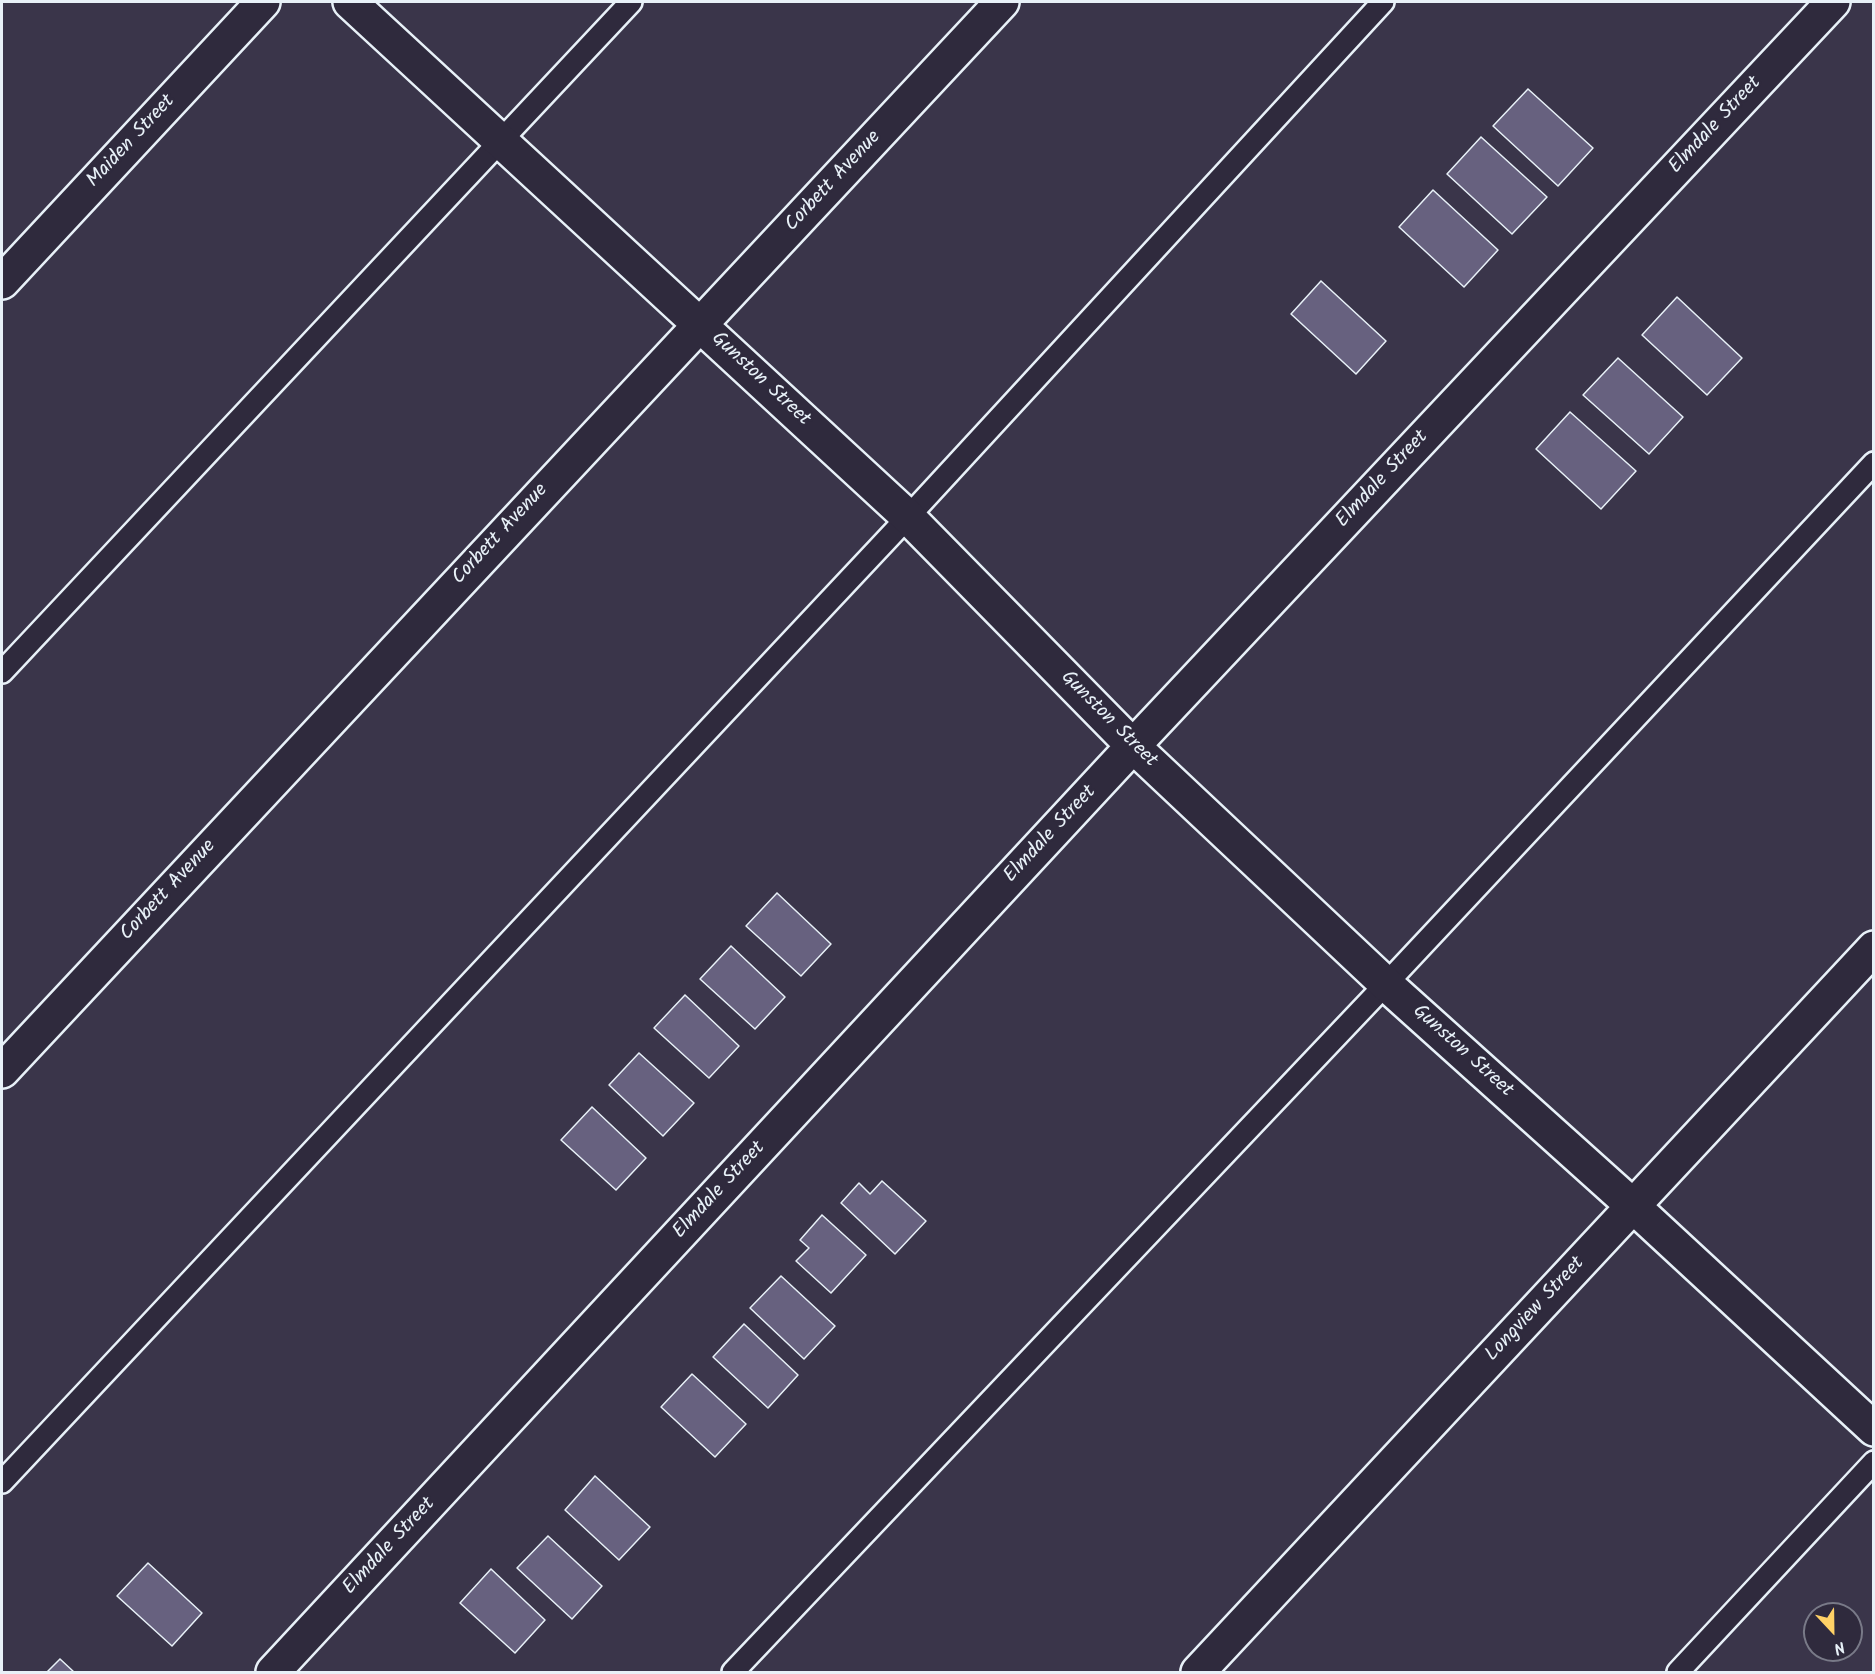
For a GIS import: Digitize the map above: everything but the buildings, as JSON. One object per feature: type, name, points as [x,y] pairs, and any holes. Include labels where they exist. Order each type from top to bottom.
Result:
[{"type":"street","name":"Maiden Street","points":[[2,282],[263,2]]},
{"type":"street","name":"Gunston Street","points":[[350,2],[908,518],[1133,746],[1386,984],[1633,1206],[1874,1429]]},
{"type":"street","name":"Corbett Avenue","points":[[2,1071],[669,355],[700,325],[1002,2]]},
{"type":"street","name":"Elmdale Street","points":[[273,1672],[1133,746],[1833,2]]},
{"type":"street","name":"Longview Street","points":[[1198,1672],[1874,948]]},
{"type":"lane","points":[[2,672],[499,139],[632,2]]},
{"type":"lane","points":[[2,1482],[908,518],[1383,2]]},
{"type":"lane","points":[[734,1672],[1386,984],[1874,463]]},
{"type":"lane","points":[[1678,1672],[1874,1462]]}]
